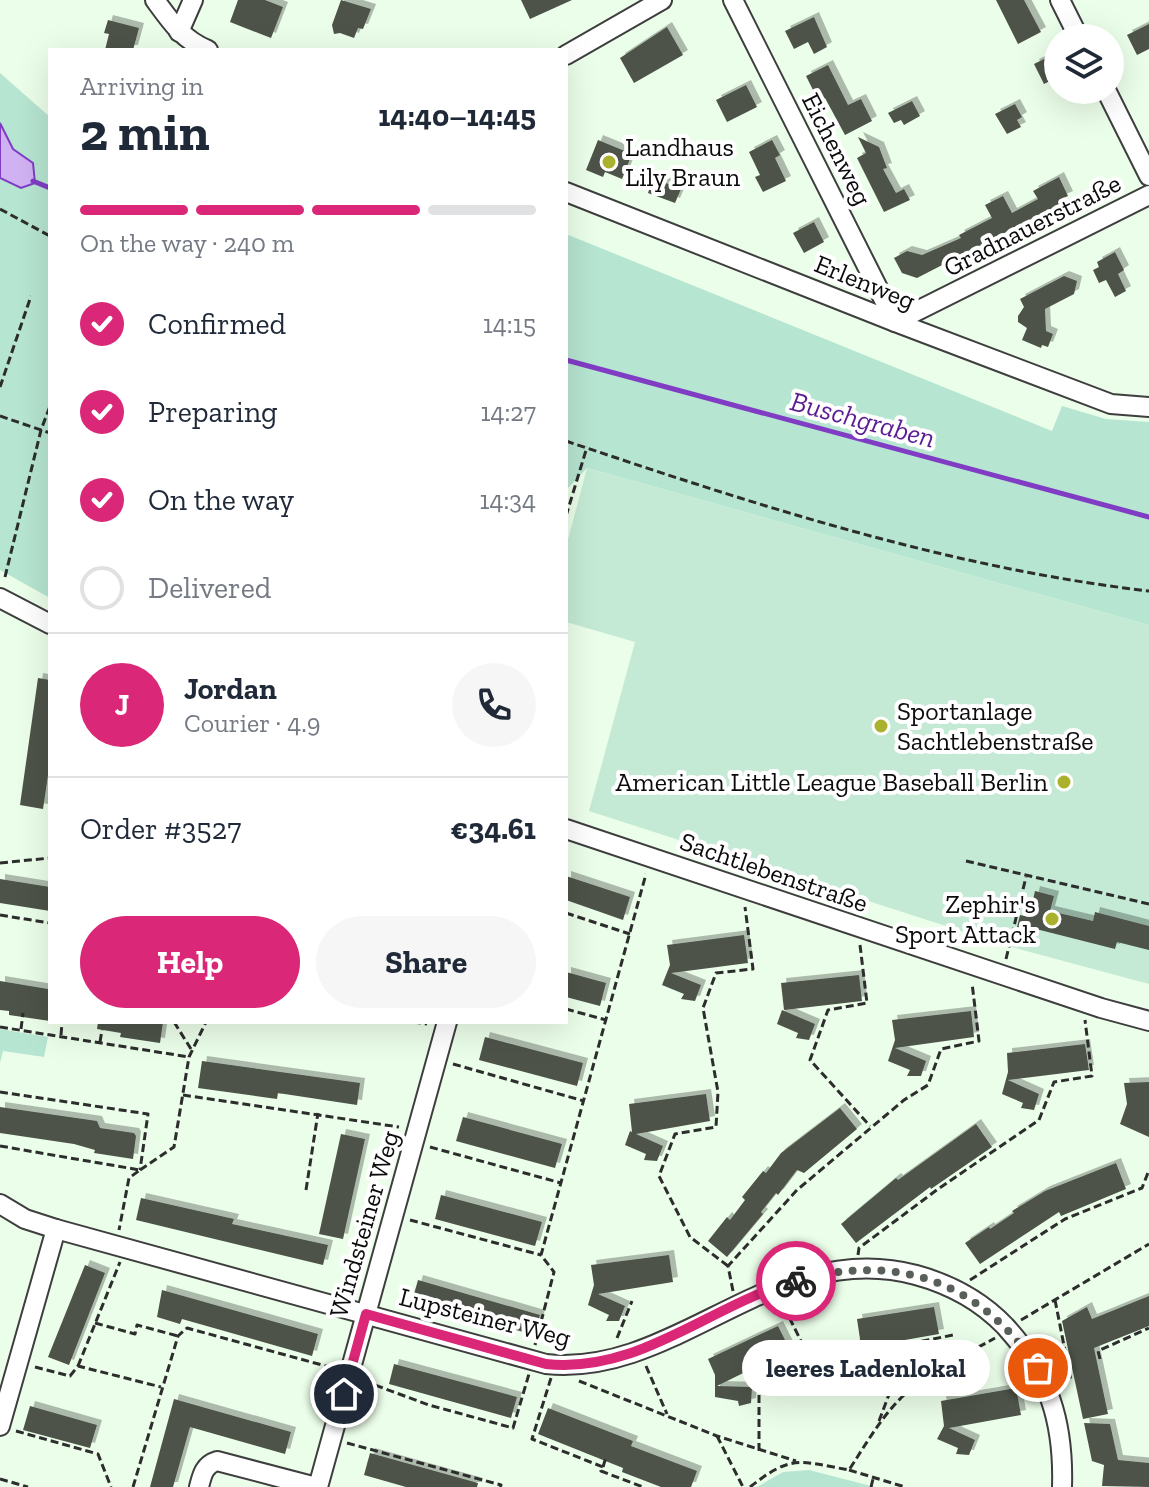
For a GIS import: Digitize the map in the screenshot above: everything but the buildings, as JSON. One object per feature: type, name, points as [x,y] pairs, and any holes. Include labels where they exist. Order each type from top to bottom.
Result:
[{"type":"street","points":[[155,0],[179,32],[203,48]]},
{"type":"street","points":[[179,32],[193,0]]},
{"type":"street","points":[[568,54],[662,0]]},
{"type":"street","name":"Eichenweg","points":[[733,0],[895,322]]},
{"type":"street","points":[[1060,0],[1072,24]]},
{"type":"street","points":[[1113,104],[1149,176]]},
{"type":"street","name":"Erlenweg","points":[[568,193],[1111,404],[1149,407]]},
{"type":"street","name":"Gradnauerstraße","points":[[895,322],[1149,195]]},
{"type":"street","points":[[0,598],[48,623]]},
{"type":"street","name":"Sachtlebenstraße","points":[[568,830],[1101,1008],[1149,1021]]},
{"type":"street","name":"Windsteiner Weg","points":[[199,1487],[204,1470],[217,1461],[317,1487],[446,1024]]},
{"type":"street","name":"Lupsteiner Weg","points":[[0,1204],[25,1219],[56,1229],[546,1364],[576,1366],[625,1357],[764,1291],[810,1277],[865,1270],[907,1273],[938,1282],[973,1300],[1002,1324],[1028,1354],[1044,1379],[1055,1410],[1063,1457],[1062,1487]]},
{"type":"street","points":[[5,1428],[56,1229]]},
{"type":"path","points":[[0,209],[48,235]]},
{"type":"path","points":[[0,387],[31,296]]},
{"type":"path","points":[[5,577],[48,411]]},
{"type":"path","points":[[0,416],[48,432]]},
{"type":"path","points":[[568,442],[860,534],[998,566],[1091,584],[1149,591]]},
{"type":"path","points":[[568,509],[587,447]]},
{"type":"path","points":[[0,863],[48,858]]},
{"type":"path","points":[[966,861],[1149,904]]},
{"type":"path","points":[[541,1255],[646,874]]},
{"type":"path","points":[[1006,959],[1026,875]]},
{"type":"path","points":[[734,1294],[728,1266],[690,1237],[659,1176],[675,1134],[716,1127],[718,1092],[703,1008],[716,973],[753,969],[745,907]]},
{"type":"path","points":[[568,914],[630,934]]},
{"type":"path","points":[[0,915],[48,923]]},
{"type":"path","points":[[860,945],[867,1003],[828,1010],[810,1060],[871,1127]]},
{"type":"path","points":[[728,1266],[797,1190],[871,1127],[928,1085],[941,1049],[979,1041],[972,983]]},
{"type":"path","points":[[568,1010],[606,1020]]},
{"type":"path","points":[[21,1030],[23,1013]]},
{"type":"path","points":[[858,1257],[859,1248],[1039,1120],[1054,1082],[1092,1076],[1085,1020]]},
{"type":"path","points":[[61,1037],[62,1024]]},
{"type":"path","points":[[175,1024],[191,1050]]},
{"type":"path","points":[[118,1233],[129,1178],[174,1147],[189,1057],[205,1024]]},
{"type":"path","points":[[0,1027],[189,1057]]},
{"type":"path","points":[[100,1043],[102,1030]]},
{"type":"path","points":[[137,1049],[139,1039]]},
{"type":"path","points":[[452,1064],[584,1101]]},
{"type":"path","points":[[0,1092],[148,1114],[140,1170]]},
{"type":"path","points":[[183,1095],[399,1127]]},
{"type":"path","points":[[306,1190],[318,1113]]},
{"type":"path","points":[[0,1146],[140,1170]]},
{"type":"path","points":[[429,1146],[561,1183]]},
{"type":"path","points":[[967,1282],[1065,1219],[1142,1188],[1149,1170]]},
{"type":"path","points":[[409,1219],[541,1255],[554,1272],[534,1348]]},
{"type":"path","points":[[1021,1320],[1149,1244]]},
{"type":"path","points":[[27,1365],[70,1376],[78,1366],[122,1257]]},
{"type":"path","points":[[759,1451],[759,1370],[804,1347],[780,1298]]},
{"type":"path","points":[[1055,1300],[1071,1381]]},
{"type":"path","points":[[613,1349],[632,1301]]},
{"type":"path","points":[[95,1323],[135,1334],[137,1325],[178,1336]]},
{"type":"path","points":[[133,1487],[178,1336],[187,1328],[333,1368]]},
{"type":"path","points":[[1100,1359],[1098,1351],[1149,1328]]},
{"type":"path","points":[[878,1424],[908,1344],[953,1335]]},
{"type":"path","points":[[849,1470],[878,1424],[905,1394],[998,1336]]},
{"type":"path","points":[[645,1362],[667,1414]]},
{"type":"path","points":[[78,1366],[161,1387]]},
{"type":"path","points":[[364,1381],[447,1410],[513,1428],[530,1370]]},
{"type":"path","points":[[553,1375],[532,1439],[603,1467]]},
{"type":"path","points":[[568,1377],[759,1451],[849,1470],[905,1487]]},
{"type":"path","points":[[407,1397],[409,1390]]},
{"type":"path","points":[[447,1410],[450,1401]]},
{"type":"path","points":[[488,1421],[491,1412]]},
{"type":"path","points":[[5,1428],[98,1454],[111,1487]]},
{"type":"path","points":[[717,1436],[743,1487]]},
{"type":"path","points":[[560,1450],[564,1441]]},
{"type":"path","points":[[347,1443],[500,1487]]},
{"type":"path","points":[[606,1457],[601,1471],[643,1487]]},
{"type":"path","points":[[750,1487],[774,1469],[796,1461]]},
{"type":"path","points":[[635,1484],[638,1478]]},
{"type":"path","points":[[0,1479],[28,1487]]},
{"type":"path","points":[[871,1487],[873,1479]]},
{"type":"green space","points":[[0,73],[48,115],[48,597],[0,570],[0,178],[21,188],[33,163],[13,149],[0,123]]},
{"type":"green space","points":[[568,235],[1052,431],[1062,406],[1106,419],[1149,422],[1149,625],[587,468],[568,488]]},
{"type":"green space","name":"Sportanlage Sachtlebenstraße","points":[[587,468],[1149,625],[1149,984],[1008,946],[589,811],[635,642],[568,623],[568,539]]},
{"type":"green space","points":[[0,1029],[48,1037],[44,1057],[3,1051],[0,1063]]},
{"type":"green space","points":[[809,1470],[875,1487],[757,1487],[783,1472]]},
{"type":"shaded area","points":[[0,123],[13,149],[33,163],[35,183],[21,188],[0,178]]},
{"type":"waterway","name":"Buschgraben","points":[[33,181],[48,187]]},
{"type":"waterway","name":"Buschgraben","points":[[568,361],[1149,517]]},
{"type":"way so far","points":[[796,1281],[834,1273],[879,1270],[907,1273],[938,1282],[973,1300],[994,1316],[1038,1368]]},
{"type":"place","name":"Landhaus Lily Braun","points":[[609,162]]},
{"type":"place","name":"Sportanlage Sachtlebenstraße","points":[[881,726]]},
{"type":"place","name":"American Little League Baseball Berlin","points":[[1064,782]]},
{"type":"place","name":"Zephir's Sport Attack","points":[[1052,919]]},
{"type":"place","name":"leeres Ladenlokal","points":[[1038,1368]]},
{"type":"route","points":[[344,1394],[366,1314],[546,1364],[576,1366],[625,1357],[764,1291],[796,1281]]}]
